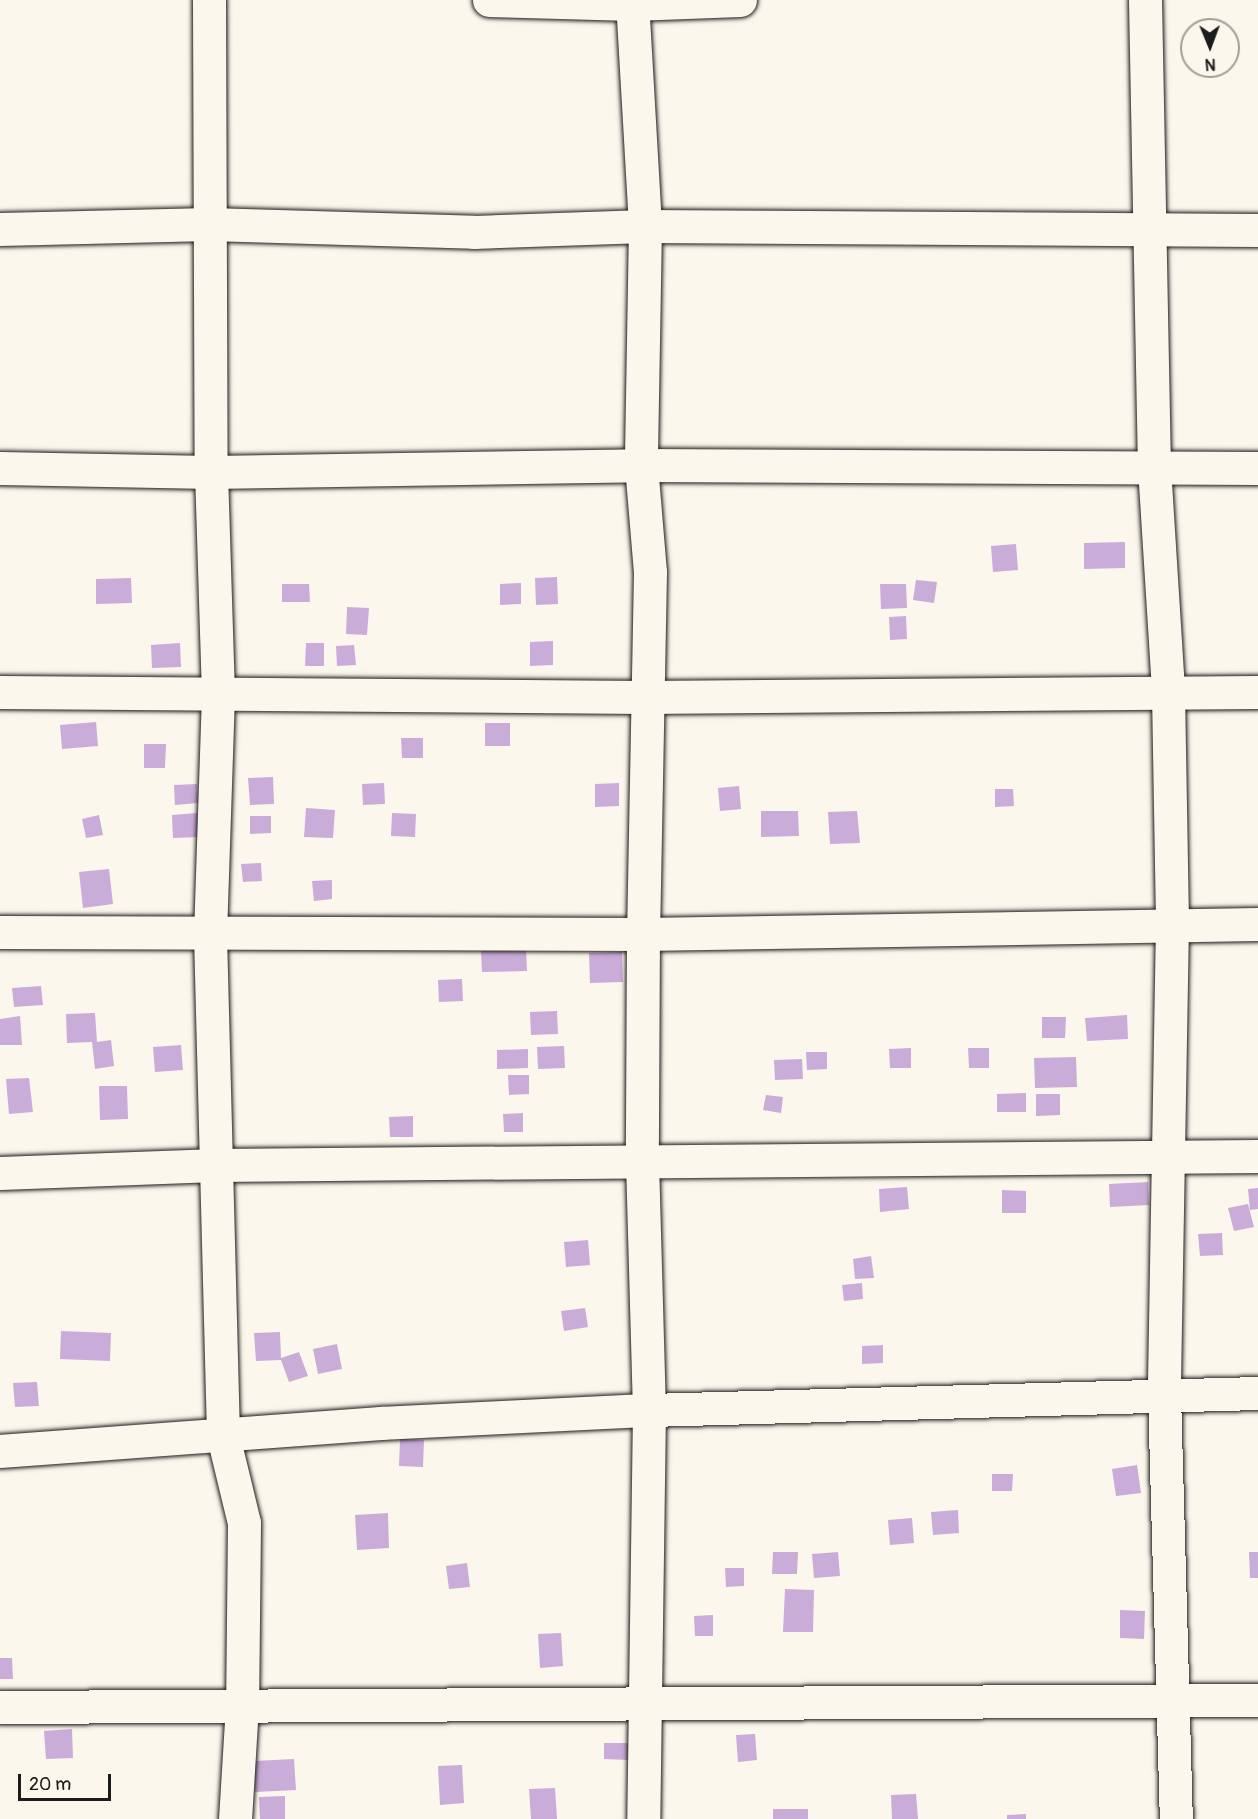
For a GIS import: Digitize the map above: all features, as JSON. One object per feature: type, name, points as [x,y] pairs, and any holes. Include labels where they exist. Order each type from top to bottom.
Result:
[{"type":"street","points":[[209,0],[211,472],[218,694],[210,935],[222,1436],[244,1523],[242,1705],[235,1819]]},
{"type":"street","points":[[489,0],[632,2],[740,0]]},
{"type":"street","points":[[1145,0],[1154,467],[1168,692],[1172,923],[1172,1155],[1164,1394],[1176,1819]]},
{"type":"street","points":[[632,2],[645,226],[641,465],[650,572],[644,697],[642,1161],[649,1410],[643,1819]]},
{"type":"street","points":[[0,229],[209,224],[474,232],[645,226],[1148,227],[1258,230]]},
{"type":"street","points":[[0,468],[211,472],[641,465],[1258,468]]},
{"type":"street","points":[[0,692],[644,697],[1258,692]]},
{"type":"street","points":[[0,932],[210,935],[643,934],[1172,923],[1258,924]]},
{"type":"street","points":[[0,1173],[216,1165],[1258,1156]]},
{"type":"street","points":[[0,1450],[649,1410],[1258,1393]]},
{"type":"street","points":[[0,1707],[242,1705],[644,1707],[1258,1700]]},
{"type":"building","points":[[1125,542],[1125,568],[1084,569],[1084,543]]},
{"type":"building","points":[[1016,544],[1018,570],[993,572],[991,546]]},
{"type":"building","points":[[557,577],[558,604],[536,605],[535,578]]},
{"type":"building","points":[[131,578],[132,603],[96,604],[96,579]]},
{"type":"building","points":[[916,580],[937,582],[934,603],[913,600]]},
{"type":"building","points":[[521,583],[521,604],[500,605],[500,584]]},
{"type":"building","points":[[282,584],[309,584],[310,602],[282,602]]},
{"type":"building","points":[[880,584],[906,584],[907,608],[881,609]]},
{"type":"building","points":[[347,607],[369,608],[367,635],[346,634]]},
{"type":"building","points":[[906,616],[907,639],[890,640],[889,617]]},
{"type":"building","points":[[553,641],[553,665],[530,666],[530,642]]},
{"type":"building","points":[[180,643],[181,667],[152,668],[151,645]]},
{"type":"building","points":[[306,643],[324,643],[324,666],[305,666]]},
{"type":"building","points":[[354,645],[356,665],[337,666],[336,646]]},
{"type":"building","points":[[96,722],[98,746],[62,749],[60,725]]},
{"type":"building","points":[[485,723],[510,723],[510,746],[485,746]]},
{"type":"building","points":[[401,738],[423,738],[423,758],[402,758]]},
{"type":"building","points":[[144,744],[166,744],[165,768],[144,768]]},
{"type":"building","points":[[273,777],[274,804],[250,805],[248,778]]},
{"type":"building","points":[[384,783],[385,804],[363,805],[362,784]]},
{"type":"building","points":[[619,783],[619,806],[595,807],[595,784]]},
{"type":"building","points":[[197,784],[198,803],[175,805],[174,785]]},
{"type":"building","points":[[739,786],[741,809],[720,811],[718,788]]},
{"type":"building","points":[[995,789],[1013,789],[1014,806],[995,807]]},
{"type":"building","points":[[306,808],[335,810],[333,838],[304,837]]},
{"type":"building","points":[[761,811],[798,811],[799,836],[761,837]]},
{"type":"building","points":[[857,811],[860,843],[830,844],[828,812]]},
{"type":"building","points":[[197,813],[199,837],[173,838],[172,815]]},
{"type":"building","points":[[392,813],[416,814],[415,837],[391,836]]},
{"type":"building","points":[[99,815],[103,835],[86,838],[82,819]]},
{"type":"building","points":[[250,816],[271,816],[271,833],[250,834]]},
{"type":"building","points":[[261,863],[262,881],[243,882],[241,864]]},
{"type":"building","points":[[109,869],[113,904],[83,908],[79,872]]},
{"type":"building","points":[[332,880],[332,899],[314,901],[312,881]]},
{"type":"building","points":[[526,949],[527,971],[482,972],[481,951]]},
{"type":"building","points":[[622,952],[623,982],[590,983],[589,953]]},
{"type":"building","points":[[462,979],[463,1001],[439,1002],[438,980]]},
{"type":"building","points":[[41,986],[43,1005],[14,1007],[12,988]]},
{"type":"building","points":[[557,1011],[558,1034],[531,1035],[530,1012]]},
{"type":"building","points":[[95,1013],[97,1042],[111,1040],[114,1066],[95,1069],[92,1042],[67,1043],[66,1014]]},
{"type":"building","points":[[1127,1015],[1128,1039],[1087,1041],[1085,1018]]},
{"type":"building","points":[[20,1016],[22,1045],[0,1045],[0,1019]]},
{"type":"building","points":[[1042,1017],[1066,1017],[1065,1038],[1042,1038]]},
{"type":"building","points":[[181,1045],[183,1070],[155,1072],[153,1047]]},
{"type":"building","points":[[564,1046],[565,1068],[538,1069],[537,1047]]},
{"type":"building","points":[[911,1048],[911,1068],[890,1068],[889,1049]]},
{"type":"building","points":[[968,1048],[989,1048],[989,1068],[969,1068]]},
{"type":"building","points":[[528,1049],[528,1068],[497,1069],[497,1050]]},
{"type":"building","points":[[806,1052],[827,1052],[827,1069],[807,1070]]},
{"type":"building","points":[[1076,1057],[1077,1087],[1035,1088],[1034,1058]]},
{"type":"building","points":[[802,1059],[803,1079],[775,1080],[774,1060]]},
{"type":"building","points":[[508,1075],[529,1075],[529,1094],[509,1095]]},
{"type":"building","points":[[29,1078],[33,1112],[9,1114],[6,1079]]},
{"type":"building","points":[[99,1086],[127,1086],[128,1119],[100,1120]]},
{"type":"building","points":[[1026,1093],[1026,1112],[997,1112],[997,1094]]},
{"type":"building","points":[[1036,1094],[1060,1094],[1060,1115],[1036,1116]]},
{"type":"building","points":[[766,1095],[783,1097],[781,1113],[763,1110]]},
{"type":"building","points":[[523,1113],[523,1132],[504,1132],[503,1114]]},
{"type":"building","points":[[413,1116],[413,1137],[390,1137],[389,1117]]},
{"type":"building","points":[[1148,1182],[1149,1205],[1110,1207],[1109,1184]]},
{"type":"building","points":[[907,1187],[909,1209],[880,1212],[879,1189]]},
{"type":"building","points":[[1258,1188],[1258,1209],[1250,1210],[1248,1189]]},
{"type":"building","points":[[1002,1190],[1026,1191],[1026,1213],[1002,1213]]},
{"type":"building","points":[[1248,1204],[1254,1227],[1234,1231],[1228,1208]]},
{"type":"building","points":[[1222,1233],[1223,1255],[1200,1256],[1198,1234]]},
{"type":"building","points":[[588,1240],[590,1265],[566,1267],[564,1242]]},
{"type":"building","points":[[871,1256],[874,1278],[855,1279],[853,1259]]},
{"type":"building","points":[[862,1283],[863,1299],[844,1301],[842,1285]]},
{"type":"building","points":[[585,1308],[588,1327],[564,1331],[561,1311]]},
{"type":"building","points":[[61,1331],[111,1333],[110,1361],[60,1359]]},
{"type":"building","points":[[280,1332],[281,1358],[299,1352],[308,1376],[289,1382],[281,1360],[256,1361],[254,1333]]},
{"type":"building","points":[[337,1344],[342,1369],[318,1374],[313,1349]]},
{"type":"building","points":[[883,1345],[883,1363],[862,1364],[862,1346]]},
{"type":"building","points":[[37,1382],[39,1406],[15,1407],[13,1383]]},
{"type":"building","points":[[400,1439],[424,1440],[423,1467],[399,1466]]},
{"type":"building","points":[[1137,1465],[1141,1493],[1116,1496],[1112,1469]]},
{"type":"building","points":[[992,1474],[1013,1474],[1012,1491],[992,1491]]},
{"type":"building","points":[[958,1510],[959,1533],[933,1535],[931,1512]]},
{"type":"building","points":[[388,1513],[389,1548],[357,1550],[355,1515]]},
{"type":"building","points":[[912,1518],[914,1543],[890,1545],[888,1520]]},
{"type":"building","points":[[773,1552],[798,1552],[797,1574],[772,1574]]},
{"type":"building","points":[[838,1552],[840,1576],[814,1578],[812,1554]]},
{"type":"building","points":[[1249,1552],[1258,1552],[1258,1578],[1250,1578]]},
{"type":"building","points":[[467,1563],[470,1587],[449,1589],[446,1566]]},
{"type":"building","points":[[725,1568],[744,1568],[744,1586],[726,1587]]},
{"type":"building","points":[[785,1589],[814,1590],[813,1632],[783,1632]]},
{"type":"building","points":[[1120,1610],[1145,1611],[1144,1639],[1120,1638]]},
{"type":"building","points":[[713,1615],[713,1636],[695,1636],[694,1616]]},
{"type":"building","points":[[561,1633],[563,1666],[540,1668],[538,1634]]},
{"type":"building","points":[[0,1658],[12,1658],[13,1679],[0,1679]]},
{"type":"building","points":[[72,1729],[73,1758],[46,1759],[44,1731]]},
{"type":"building","points":[[755,1734],[757,1760],[738,1762],[736,1735]]},
{"type":"building","points":[[604,1743],[629,1743],[629,1760],[604,1759]]},
{"type":"building","points":[[294,1759],[296,1790],[255,1792],[253,1761]]},
{"type":"building","points":[[462,1765],[464,1803],[440,1805],[438,1766]]},
{"type":"building","points":[[555,1788],[557,1819],[531,1819],[529,1789]]},
{"type":"building","points":[[916,1794],[918,1819],[892,1819],[891,1795]]},
{"type":"building","points":[[285,1796],[285,1819],[260,1819],[259,1797]]},
{"type":"building","points":[[773,1809],[808,1809],[808,1819],[773,1819]]},
{"type":"building","points":[[1026,1814],[1026,1819],[1007,1819],[1007,1815]]}]
